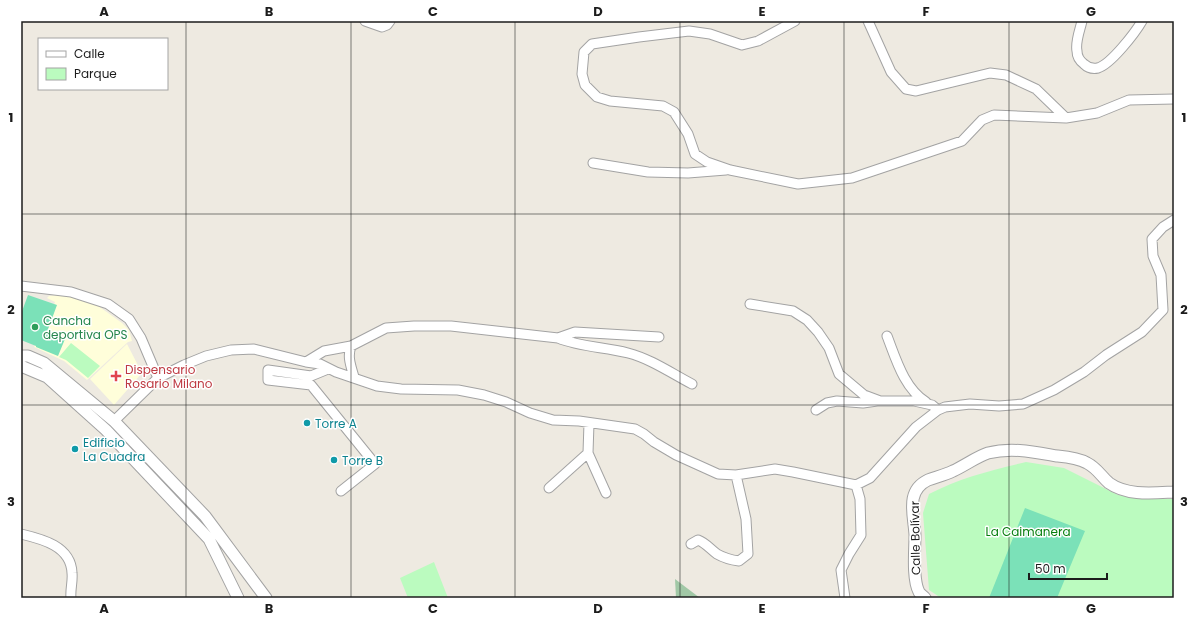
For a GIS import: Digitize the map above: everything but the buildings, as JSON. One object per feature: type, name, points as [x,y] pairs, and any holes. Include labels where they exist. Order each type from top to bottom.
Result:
[{"type":"street","points":[[365,21],[382,27],[387,25],[390,21]]},
{"type":"street","points":[[795,21],[758,41],[742,45],[710,34],[689,31],[592,44],[584,52],[582,74],[585,85],[597,97],[610,100],[663,106],[674,112],[688,134],[695,154],[707,162],[730,170],[798,184],[852,178],[962,141],[982,120],[994,115],[1066,118],[1097,113],[1129,100],[1174,99]]},
{"type":"street","points":[[868,21],[891,72],[906,89],[916,92],[990,73],[1006,75],[1036,89],[1066,118]]},
{"type":"street","points":[[1082,21],[1076,50],[1078,57],[1082,63],[1088,67],[1097,69],[1104,66],[1131,38],[1142,21]]},
{"type":"street","points":[[593,163],[648,172],[688,173],[730,170]]},
{"type":"street","points":[[816,410],[828,403],[837,401],[863,403],[880,401],[914,401],[935,408],[970,404],[999,406],[1023,404],[1054,390],[1084,372],[1106,355],[1142,332],[1163,310],[1160,275],[1152,256],[1152,239],[1163,226],[1174,220]]},
{"type":"street","points":[[21,286],[71,292],[108,304],[129,319],[142,338],[158,378]]},
{"type":"street","points":[[750,304],[793,311],[807,320],[818,332],[829,348],[839,374],[864,395],[880,401]]},
{"type":"street","points":[[306,362],[324,351],[351,346],[386,328],[451,326],[558,338],[571,343],[627,353],[649,360],[692,384]]},
{"type":"street","points":[[558,338],[575,332],[659,337]]},
{"type":"street","points":[[887,336],[906,383],[914,393],[935,408]]},
{"type":"street","points":[[351,346],[349,358],[354,377]]},
{"type":"street","points":[[114,421],[158,378],[206,356],[231,350],[254,349],[320,364],[328,369],[376,386],[401,389],[458,390],[484,395],[506,402],[530,413],[553,420],[635,429],[676,455],[718,474],[736,475],[775,469],[856,485],[870,478],[935,408]]},
{"type":"street","points":[[21,356],[28,356],[44,363],[114,421],[205,516],[266,598]]},
{"type":"street","points":[[21,366],[47,378],[106,430],[209,539],[238,598]]},
{"type":"street","points":[[328,369],[311,376],[268,370],[268,380],[311,385],[375,464],[341,491]]},
{"type":"street","points":[[589,423],[588,453],[606,493]]},
{"type":"street","name":"Calle Bolívar","points":[[925,598],[919,592],[916,583],[914,550],[915,534],[912,500],[916,491],[926,481],[947,474],[987,453],[1016,450],[1073,458],[1096,468],[1109,483],[1126,490],[1149,493],[1174,492]]},
{"type":"street","points":[[549,488],[588,453]]},
{"type":"street","points":[[691,544],[698,540],[705,543],[716,553],[729,559],[739,561],[748,554],[746,519],[736,475]]},
{"type":"street","points":[[845,598],[842,570],[849,554],[861,535],[860,499],[856,485]]},
{"type":"street","points":[[21,534],[47,541],[67,555],[72,572],[71,598]]},
{"type":"shaded area","points":[[63,294],[91,301],[122,323],[129,330],[132,341],[128,342],[87,380],[64,361],[34,347],[36,343],[41,344],[55,302],[47,298],[49,296]]},
{"type":"shaded area","name":"Dispensario Rosario Milano","points":[[127,344],[142,373],[114,405],[90,379]]},
{"type":"shaded area","points":[[675,579],[700,598],[676,598]]},
{"type":"green space","name":"Cancha deportiva OPS","points":[[28,295],[57,305],[47,332],[65,339],[58,356],[21,340],[21,314]]},
{"type":"green space","points":[[71,343],[100,366],[88,378],[66,360],[59,357]]},
{"type":"green space","name":"La Caimanera","points":[[1026,462],[1064,468],[1118,495],[1155,499],[1174,499],[1174,598],[941,598],[929,590],[923,513],[929,494],[952,483],[988,471]]},
{"type":"green space","points":[[1025,508],[1085,531],[1057,598],[989,598]]},
{"type":"green space","points":[[434,562],[448,598],[408,598],[400,578]]},
{"type":"place","name":"Cancha deportiva OPS","points":[[35,327]]},
{"type":"place","name":"Dispensario Rosario Milano","points":[[116,376]]},
{"type":"place","name":"Torre A","points":[[307,423]]},
{"type":"place","name":"Edificio La Cuadra","points":[[75,449]]},
{"type":"place","name":"Torre B","points":[[334,460]]}]
